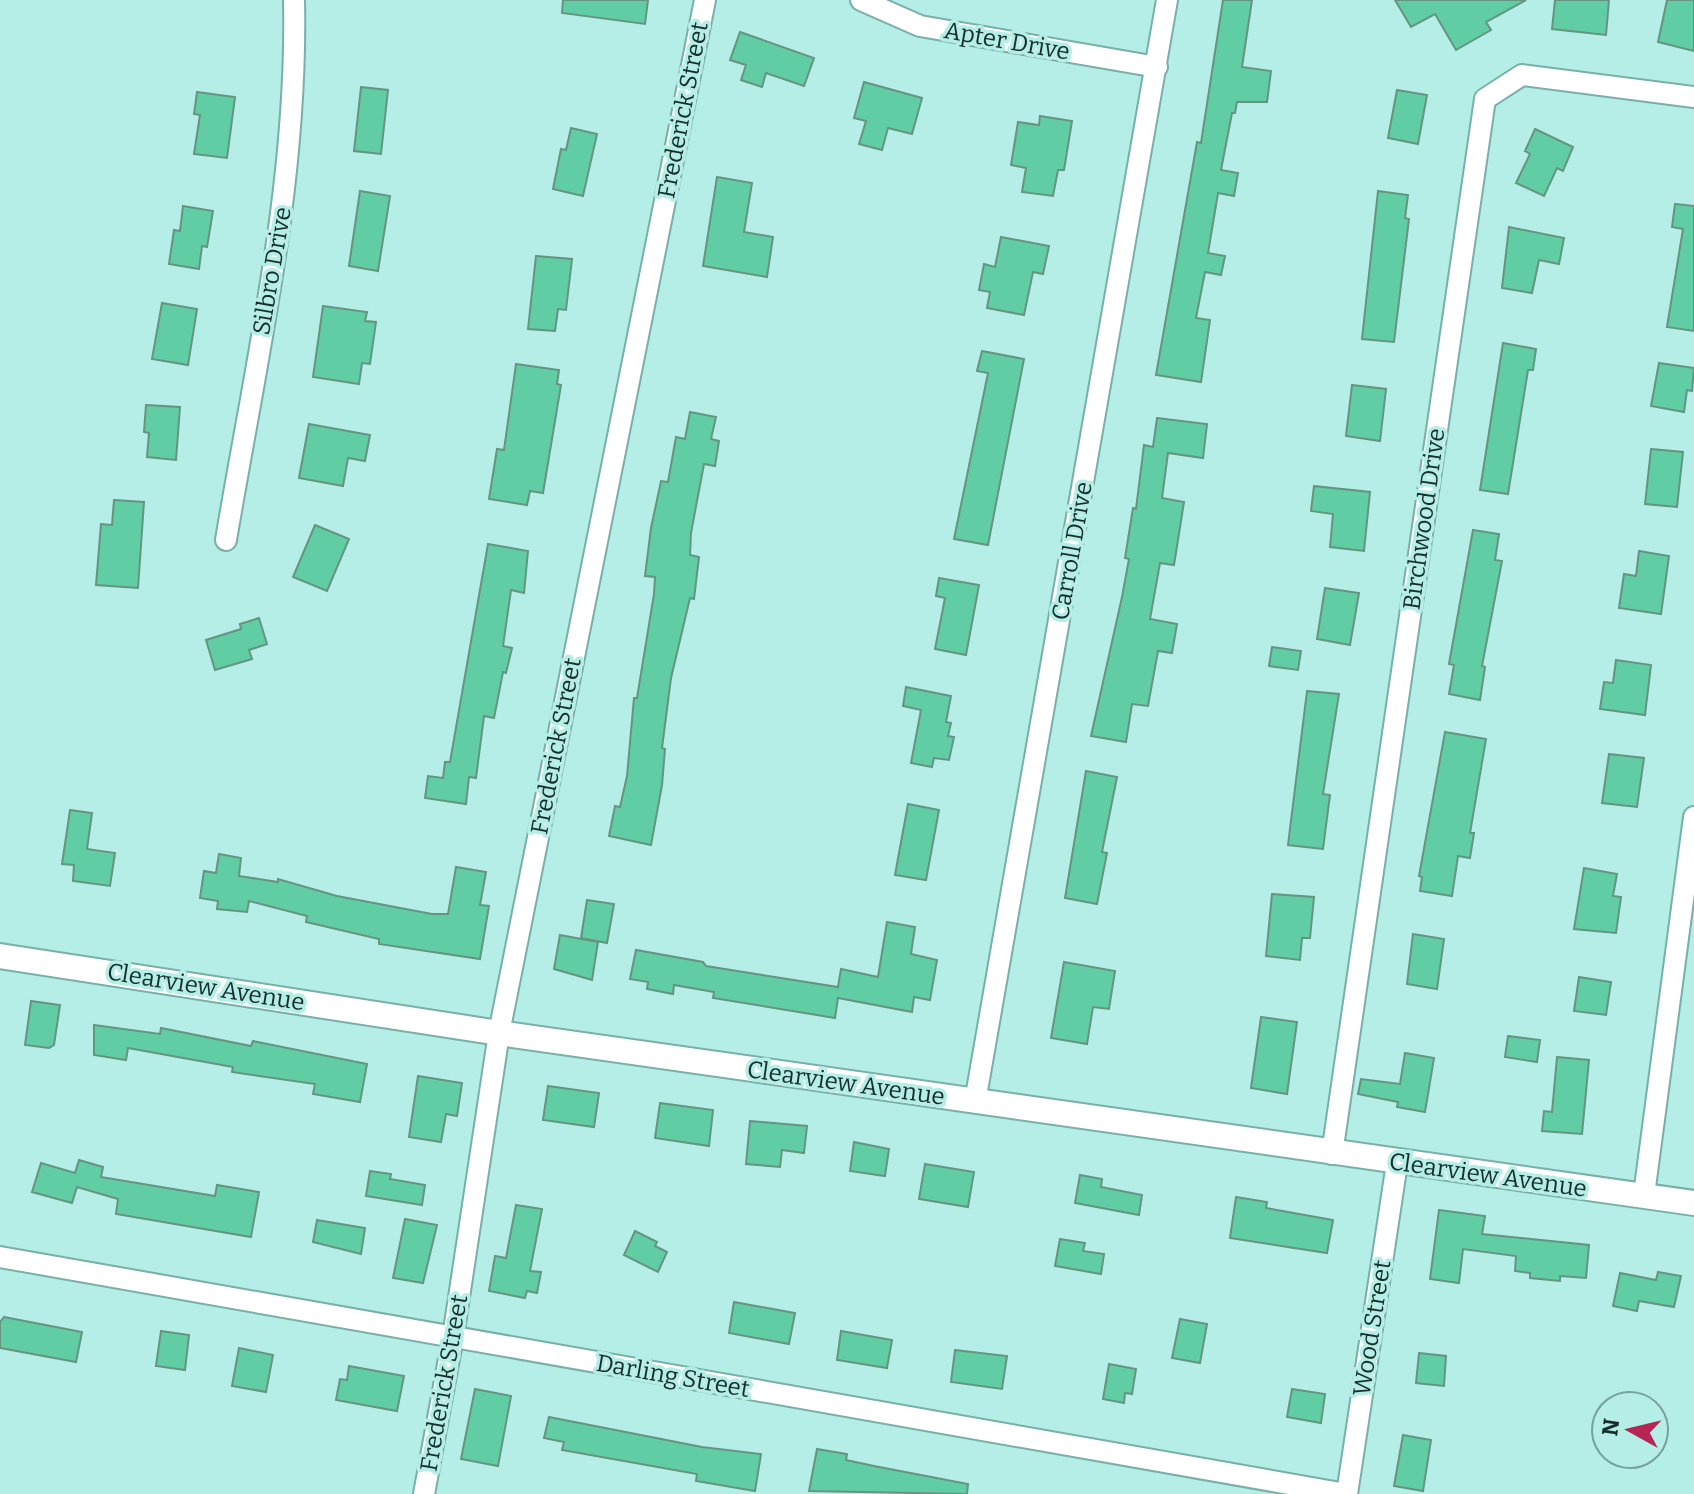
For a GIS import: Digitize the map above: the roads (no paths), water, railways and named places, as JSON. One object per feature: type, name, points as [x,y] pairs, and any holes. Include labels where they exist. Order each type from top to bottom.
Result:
[{"type":"street","name":"Silbro Drive","points":[[226,540],[284,206],[292,116],[294,0]]},
{"type":"street","name":"Frederick Street","points":[[424,1494],[453,1337],[499,1033],[705,0]]},
{"type":"street","name":"Apter Drive","points":[[861,0],[920,26],[1157,67]]},
{"type":"street","name":"Carroll Drive","points":[[975,1102],[1167,0]]},
{"type":"street","name":"Birchwood Drive","points":[[1332,1154],[1485,99],[1522,75],[1694,97]]},
{"type":"street","points":[[1644,1195],[1694,817]]},
{"type":"street","name":"Clearview Avenue","points":[[0,956],[499,1033],[1332,1154],[1694,1203]]},
{"type":"street","name":"Wood Street","points":[[1346,1494],[1397,1163]]},
{"type":"street","name":"Darling Street","points":[[0,1257],[1346,1494]]}]
